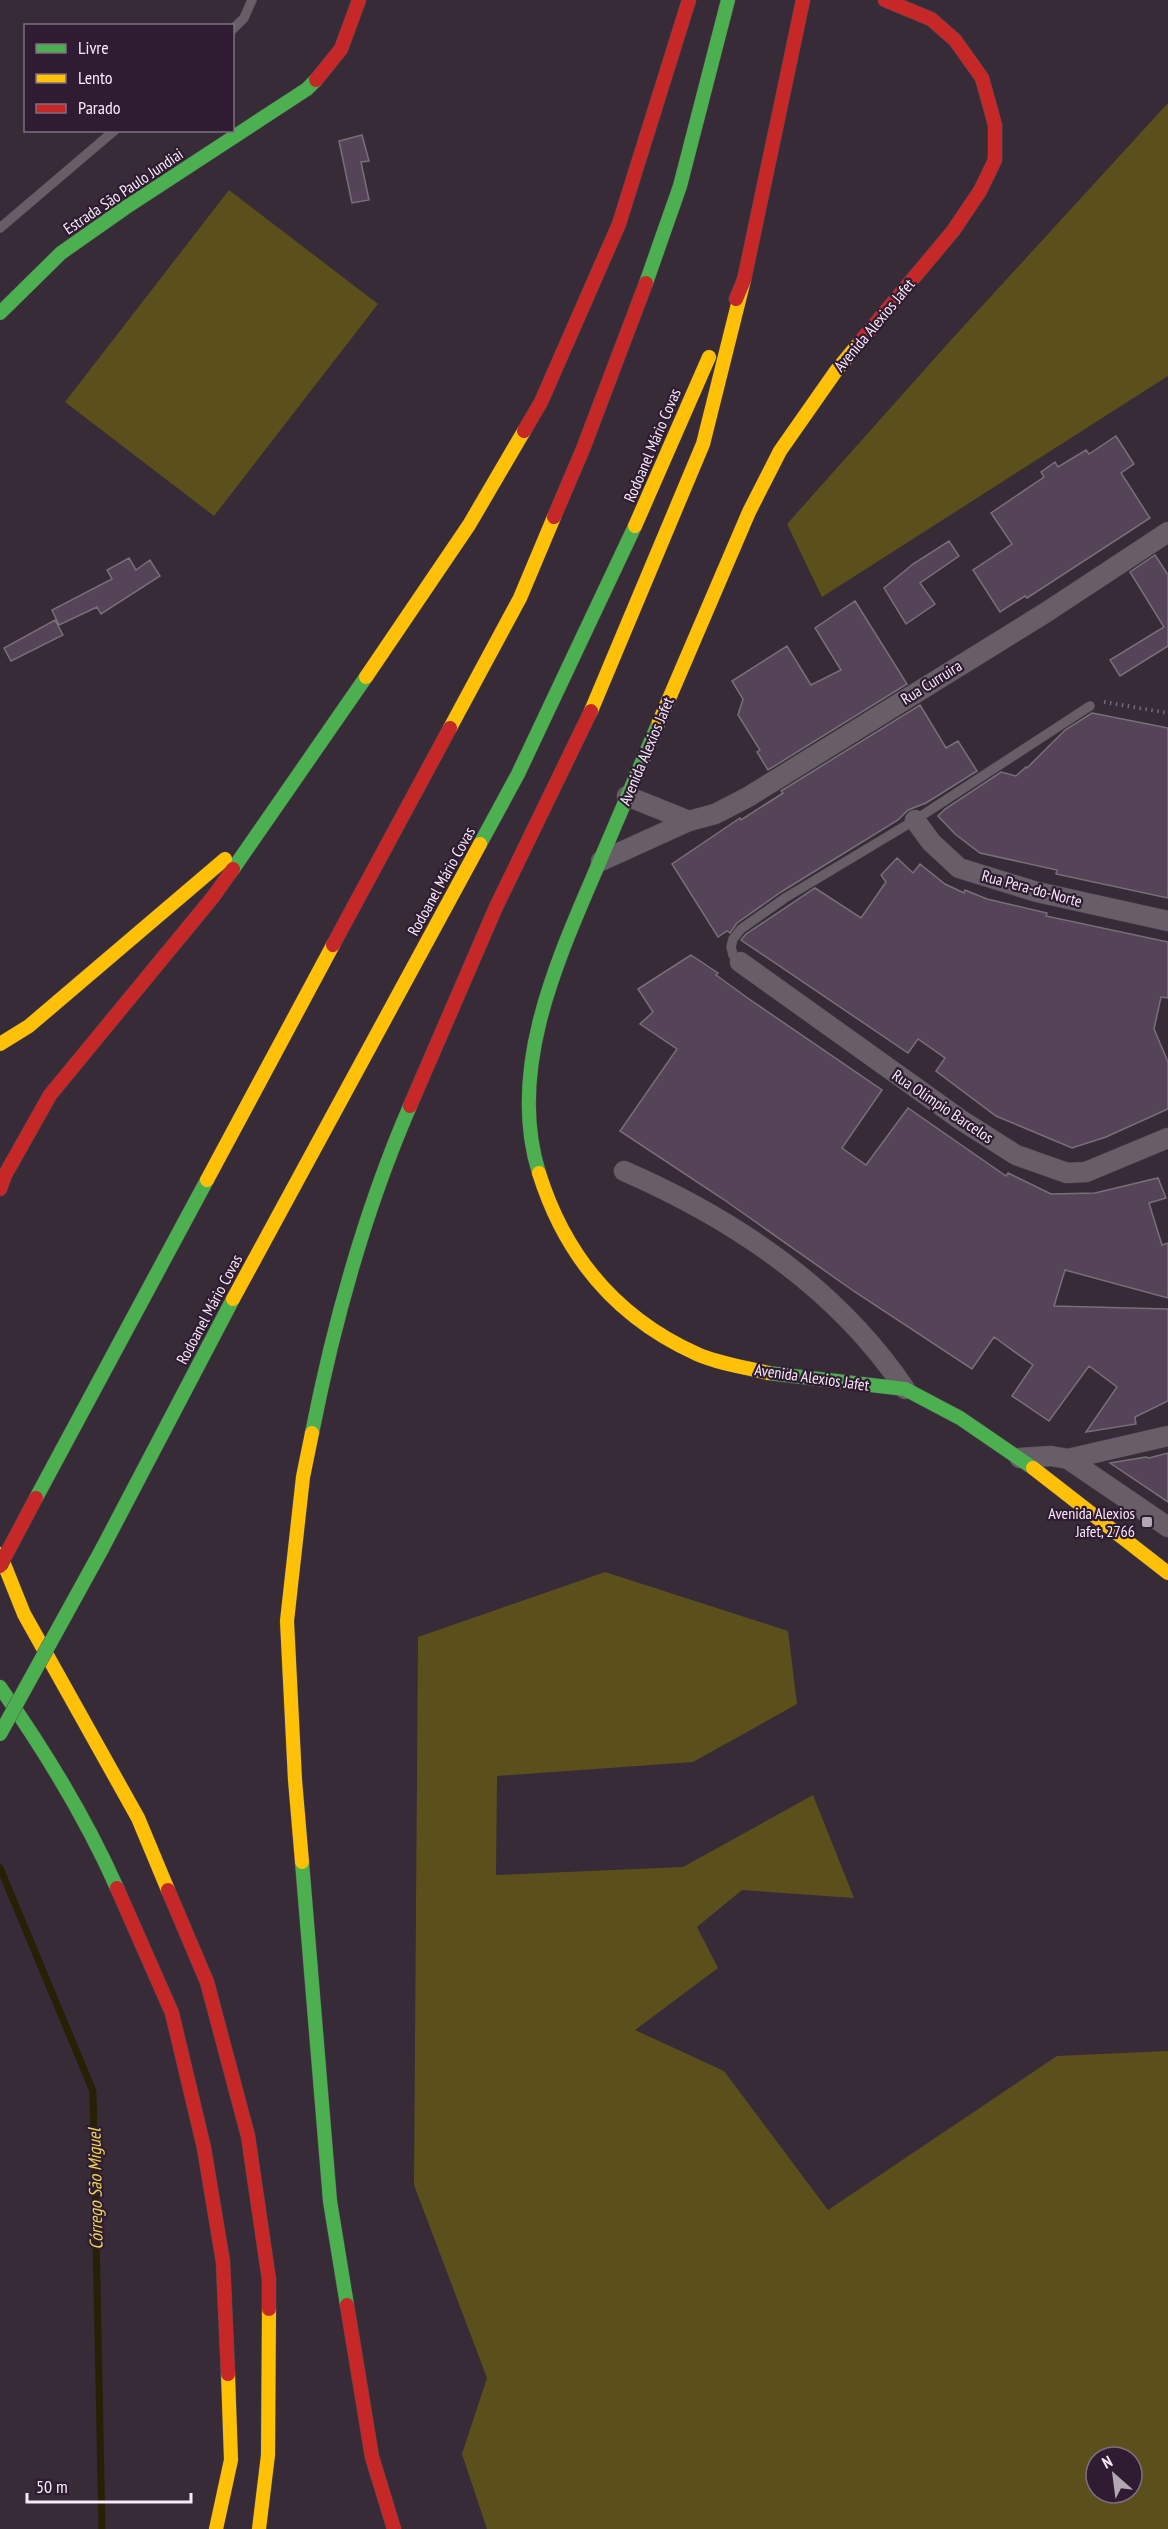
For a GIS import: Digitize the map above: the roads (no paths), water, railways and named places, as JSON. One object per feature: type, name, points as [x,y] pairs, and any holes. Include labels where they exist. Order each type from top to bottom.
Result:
[{"type":"main road","name":"Estrada São Paulo Jundiai","points":[[0,313],[62,253],[125,208],[307,89],[331,67],[345,45],[359,0]]},
{"type":"main road","points":[[0,1189],[4,1175],[50,1095],[207,905],[265,825],[469,525],[541,402],[619,224],[689,0]]},
{"type":"main road","points":[[0,1566],[520,598],[583,449],[639,305],[680,186],[728,0]]},
{"type":"main road","name":"Rodoanel Mário Covas","points":[[0,1734],[102,1549],[239,1287],[518,774],[612,579],[744,280],[803,0]]},
{"type":"main road","name":"Avenida Alexios Jafet","points":[[890,1],[931,19],[956,40],[982,78],[995,125],[995,160],[981,191],[953,231],[836,371],[780,451],[745,523],[572,927],[541,1015],[529,1081],[531,1147],[548,1202],[578,1257],[614,1301],[659,1334],[699,1355],[776,1375],[905,1389],[960,1418],[1020,1458],[1168,1574]]},
{"type":"main road","points":[[394,2529],[372,2457],[329,2190],[295,1780],[287,1621],[303,1477],[325,1368],[351,1273],[398,1132],[496,907],[601,691],[703,444],[744,280]]},
{"type":"main road","points":[[0,1044],[30,1026],[265,825]]},
{"type":"main road","points":[[0,1554],[24,1614],[138,1818],[207,1982],[248,2136],[269,2280],[268,2455],[259,2529]]},
{"type":"main road","points":[[0,1687],[28,1727],[94,1836],[172,2013],[204,2148],[223,2262],[231,2460],[216,2529]]},
{"type":"street","name":"Rua Curruira","points":[[601,861],[689,821],[715,814],[748,798],[1045,613],[1168,532]]},
{"type":"street","points":[[627,796],[689,821]]},
{"type":"street","name":"Rua Pera-do-Norte","points":[[915,820],[932,842],[959,868],[1037,892],[1168,921]]},
{"type":"street","name":"Rua Olímpio Barcelos","points":[[740,962],[961,1120],[1016,1155],[1067,1173],[1086,1172],[1168,1138]]},
{"type":"street","name":"Avenida Alexios Jafet","points":[[624,1171],[675,1193],[725,1221],[786,1264],[826,1298],[866,1337],[905,1389]]},
{"type":"street","points":[[1020,1458],[1051,1456],[1068,1459],[1168,1436]]},
{"type":"street","points":[[1068,1459],[1168,1527]]},
{"type":"lane","points":[[234,28],[244,18],[252,0]]},
{"type":"lane","points":[[0,228],[113,132]]},
{"type":"lane","points":[[740,962],[733,955],[731,947],[733,939],[741,929],[785,898],[915,820],[1090,706]]},
{"type":"waterway","name":"Córrego São Miguel","points":[[0,1868],[93,2091],[102,2529]]},
{"type":"place","name":"Avenida Alexios Jafet, 2766","points":[[1147,1522]]}]
